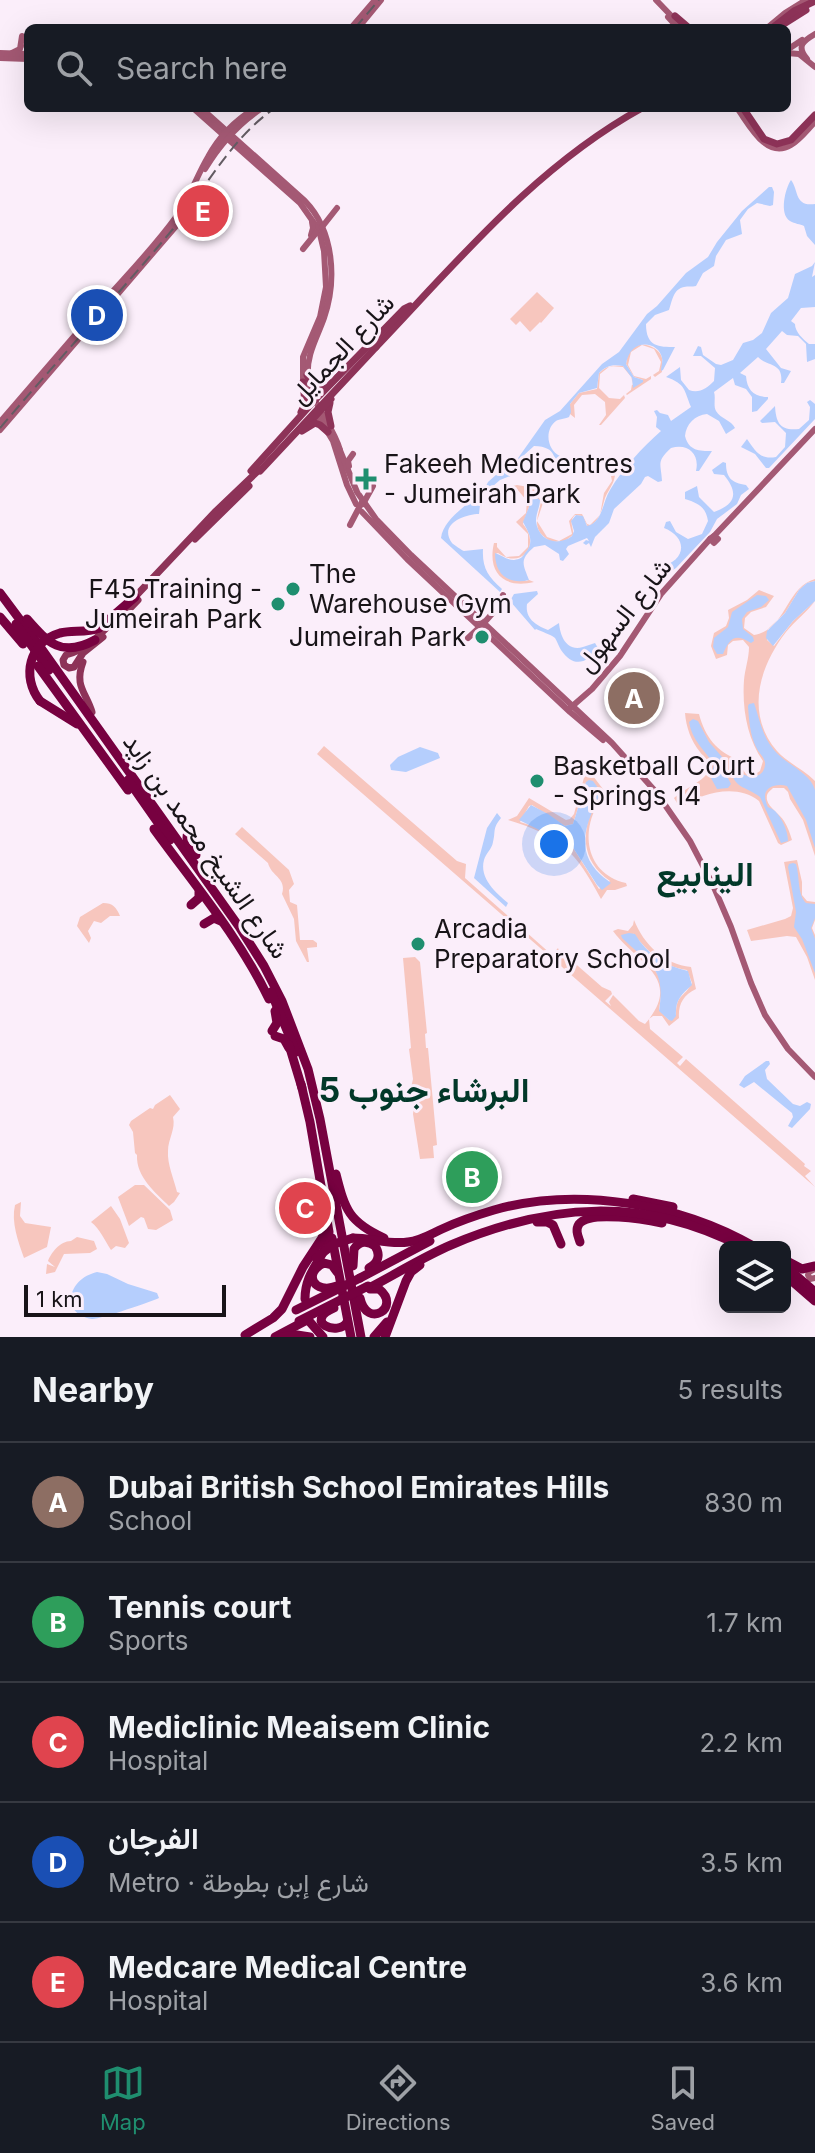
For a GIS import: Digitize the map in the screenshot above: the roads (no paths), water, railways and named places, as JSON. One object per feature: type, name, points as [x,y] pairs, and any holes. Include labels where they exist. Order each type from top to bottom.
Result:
[{"type":"highway","points":[[0,584],[42,637],[56,646],[74,648],[99,635],[135,597]]},
{"type":"highway","name":"شارع الشيخ محمد بن زايد","points":[[0,593],[255,951],[282,1001],[313,1112],[358,1337]]},
{"type":"highway","name":"شارع الشيخ محمد بن زايد","points":[[0,602],[249,951],[266,981],[295,1048]]},
{"type":"highway","points":[[0,617],[228,929],[255,972],[295,1048],[328,1229],[325,1250],[309,1276],[304,1299]]},
{"type":"highway","points":[[27,619],[166,814],[177,827],[190,828],[187,841],[204,869]]},
{"type":"highway","points":[[99,635],[84,632],[50,638],[39,646],[31,660],[29,677],[40,701],[78,725],[136,803]]},
{"type":"highway","points":[[41,648],[75,688]]},
{"type":"highway","points":[[87,732],[113,764],[119,767]]},
{"type":"highway","points":[[152,796],[172,831]]},
{"type":"highway","points":[[166,814],[244,926],[255,951]]},
{"type":"highway","points":[[176,860],[212,897]]},
{"type":"highway","points":[[191,905],[199,898],[199,892]]},
{"type":"highway","points":[[204,924],[218,918],[228,929]]},
{"type":"highway","points":[[275,1011],[277,1023],[274,1034],[307,1057],[321,1101],[333,1164],[365,1290],[358,1337]]},
{"type":"highway","points":[[314,1145],[341,1306],[358,1337]]},
{"type":"highway","points":[[333,1164],[343,1203],[354,1221],[371,1232],[403,1243]]},
{"type":"highway","points":[[305,1322],[304,1281],[316,1258],[334,1244],[353,1238],[403,1243],[509,1206],[575,1196],[660,1203],[715,1222],[752,1241]]},
{"type":"highway","points":[[566,1198],[606,1201],[672,1213],[721,1229],[744,1241]]},
{"type":"highway","points":[[248,1337],[359,1274],[465,1224],[554,1199]]},
{"type":"highway","points":[[248,1337],[285,1306],[300,1271],[324,1234],[325,1208]]},
{"type":"highway","points":[[305,1322],[445,1248],[486,1231],[544,1216],[601,1209],[636,1212],[694,1226],[728,1241]]},
{"type":"highway","points":[[272,1337],[341,1306],[448,1244],[486,1228],[545,1213],[590,1212]]},
{"type":"highway","points":[[636,1212],[719,1242]]},
{"type":"highway","points":[[295,1310],[337,1285],[471,1218]]},
{"type":"highway","points":[[580,1242],[578,1227],[587,1219],[626,1218],[685,1229]]},
{"type":"highway","points":[[486,1231],[549,1222],[556,1228],[561,1244]]},
{"type":"highway","points":[[374,1337],[387,1323],[411,1272],[461,1241]]},
{"type":"highway","points":[[791,1264],[802,1269],[815,1267]]},
{"type":"highway","points":[[791,1267],[815,1289]]},
{"type":"highway","points":[[385,1337],[411,1272]]},
{"type":"highway","points":[[791,1280],[815,1301]]},
{"type":"highway","points":[[791,1286],[815,1307]]},
{"type":"highway","points":[[305,1322],[326,1337]]},
{"type":"highway","points":[[282,1337],[310,1337]]},
{"type":"main road","points":[[654,0],[681,24]]},
{"type":"main road","points":[[654,0],[680,24]]},
{"type":"main road","points":[[776,24],[813,3]]},
{"type":"main road","points":[[776,24],[813,3]]},
{"type":"main road","points":[[357,24],[371,5]]},
{"type":"main road","points":[[358,24],[371,5]]},
{"type":"main road","points":[[665,8],[680,24]]},
{"type":"main road","points":[[783,24],[798,12]]},
{"type":"main road","points":[[791,49],[815,33]]},
{"type":"main road","points":[[815,33],[801,44],[801,52],[815,67]]},
{"type":"main road","points":[[0,56],[20,49],[22,36]]},
{"type":"main road","points":[[791,52],[807,59]]},
{"type":"main road","points":[[12,53],[24,56]]},
{"type":"main road","points":[[0,56],[24,56]]},
{"type":"main road","points":[[0,56],[17,61],[24,57]]},
{"type":"main road","points":[[197,112],[227,135]]},
{"type":"main road","points":[[198,112],[321,217],[326,217],[326,249],[331,272],[330,298],[310,351],[305,378],[305,404],[296,421],[216,511]]},
{"type":"main road","points":[[200,112],[229,125],[250,112]]},
{"type":"main road","points":[[106,303],[124,295],[124,287],[176,230],[214,151],[253,112]]},
{"type":"main road","points":[[212,150],[253,112]]},
{"type":"main road","points":[[610,125],[626,112]]},
{"type":"main road","name":"شارع الجمايل","points":[[99,635],[518,198],[571,153],[633,112]]},
{"type":"main road","points":[[610,125],[639,112]]},
{"type":"main road","points":[[743,112],[762,141],[777,148],[790,146],[815,117]]},
{"type":"main road","points":[[744,112],[765,138],[777,143],[790,139],[815,117]]},
{"type":"main road","points":[[744,112],[762,136],[774,144],[787,142],[815,117]]},
{"type":"main road","points":[[176,230],[174,223],[218,138],[203,117]]},
{"type":"main road","points":[[216,121],[237,148],[324,225]]},
{"type":"main road","points":[[241,124],[236,136],[260,162]]},
{"type":"main road","points":[[204,171],[227,135]]},
{"type":"main road","points":[[210,162],[223,145],[237,148]]},
{"type":"main road","points":[[287,192],[303,203],[324,225]]},
{"type":"main road","points":[[302,205],[313,224],[311,235]]},
{"type":"main road","points":[[106,303],[184,206]]},
{"type":"main road","points":[[311,207],[328,231],[326,249]]},
{"type":"main road","points":[[324,225],[305,247],[317,242],[326,249]]},
{"type":"main road","points":[[128,269],[137,263]]},
{"type":"main road","points":[[106,303],[102,300],[112,287]]},
{"type":"main road","points":[[305,378],[314,389],[320,390],[330,384],[404,309],[411,307]]},
{"type":"main road","points":[[296,421],[335,394],[382,346],[408,316],[411,307]]},
{"type":"main road","points":[[0,421],[89,319]]},
{"type":"main road","points":[[0,430],[88,328]]},
{"type":"main road","points":[[305,378],[357,492],[361,509]]},
{"type":"main road","points":[[193,540],[302,431],[330,384]]},
{"type":"main road","points":[[329,429],[328,409],[335,394]]},
{"type":"main road","points":[[302,431],[316,423],[329,429]]},
{"type":"main road","name":"شارع السهول","points":[[574,708],[628,647],[665,592],[815,431]]},
{"type":"main road","points":[[338,449],[342,483],[353,509],[351,517]]},
{"type":"main road","points":[[338,449],[348,489],[361,509],[372,514]]},
{"type":"main road","points":[[351,478],[348,463],[353,454]]},
{"type":"main road","points":[[335,478],[340,468]]},
{"type":"main road","name":"شارع الجمايل","points":[[135,597],[259,470]]},
{"type":"main road","points":[[357,492],[363,494],[371,491]]},
{"type":"main road","points":[[350,525],[357,519],[371,491]]},
{"type":"main road","points":[[371,491],[369,505],[372,514],[409,557],[480,625],[507,644],[632,764],[678,823],[718,894],[765,1015],[788,1049],[815,1079]]},
{"type":"main road","points":[[349,498],[461,609],[507,644]]},
{"type":"main road","name":"شارع السهول","points":[[574,708],[626,653],[665,592]]},
{"type":"main road","points":[[480,625],[500,604],[503,595]]},
{"type":"main road","points":[[461,609],[480,625],[481,632],[491,633],[548,690],[574,708]]},
{"type":"main road","points":[[99,635],[74,667],[64,665],[66,655],[78,652],[99,635]]},
{"type":"main road","points":[[92,712],[80,687],[79,671],[99,635]]},
{"type":"main road","points":[[564,697],[576,699],[599,681]]},
{"type":"main road","points":[[815,1267],[808,1274],[810,1279],[815,1278]]},
{"type":"water","points":[[791,180],[800,200],[815,204],[815,245],[807,236],[804,226],[790,221],[785,213],[785,195]]},
{"type":"water","points":[[769,187],[774,192],[773,205],[757,203],[748,209],[740,220],[742,234],[726,240],[714,266],[703,273],[696,286],[677,290],[669,310],[655,315],[646,324],[648,337],[654,344],[675,347],[663,370],[660,352],[656,348],[644,344],[633,349],[626,364],[634,377],[643,382],[633,388],[632,378],[623,366],[612,365],[599,373],[597,388],[579,393],[570,404],[569,417],[552,425],[549,440],[552,449],[561,456],[572,458],[566,471],[562,472],[551,451],[534,446],[523,456],[518,473],[500,480],[483,492],[488,482],[516,461],[545,420],[560,411],[602,364],[619,352],[647,314],[686,273],[708,257],[742,211]]},
{"type":"water","points":[[815,262],[812,277],[815,275],[815,307],[801,308],[791,321],[804,340],[815,344],[815,359],[807,362],[806,344],[798,336],[782,331],[766,349],[781,368],[791,371],[784,383],[781,383],[777,368],[758,357],[740,373],[746,376],[752,392],[768,397],[757,411],[752,412],[752,397],[746,389],[735,385],[733,378],[714,392],[716,411],[735,428],[726,434],[719,421],[707,414],[689,424],[685,436],[689,445],[712,451],[699,471],[696,471],[696,460],[691,451],[683,447],[671,448],[661,460],[662,481],[645,477],[614,509],[609,523],[595,537],[591,547],[589,543],[583,543],[589,541],[587,538],[568,546],[569,554],[563,561],[559,554],[545,545],[534,547],[524,562],[529,580],[515,581],[500,573],[495,553],[514,560],[522,557],[530,545],[523,522],[529,507],[528,496],[532,494],[540,500],[536,518],[538,528],[550,540],[561,541],[572,536],[571,521],[576,515],[583,516],[587,526],[596,521],[607,495],[621,474],[661,431],[656,427],[654,411],[668,415],[671,421],[691,407],[681,385],[666,377],[680,367],[681,380],[689,390],[699,391],[709,386],[714,381],[715,368],[701,356],[693,356],[698,346],[703,355],[716,364],[733,360],[743,343],[762,333],[771,313],[788,298],[795,274]]},
{"type":"water","points":[[810,400],[815,404],[815,419],[769,468],[755,454],[741,447],[747,439],[761,456],[776,457],[785,447],[786,433],[775,422],[760,421],[775,406],[780,425],[787,429],[799,429],[809,420],[810,407],[807,402]]},
{"type":"water","points":[[723,462],[731,479],[749,489],[741,495],[737,504],[717,519],[710,532],[676,568],[662,574],[659,567],[675,560],[681,549],[678,538],[664,528],[666,522],[670,521],[676,532],[688,539],[702,534],[708,521],[701,506],[685,499],[685,492],[697,486],[699,497],[714,512],[731,501],[733,492],[729,481],[712,470]]},
{"type":"water","points":[[472,500],[480,505],[479,514],[455,521],[448,530],[449,536],[452,543],[464,551],[483,549],[485,567],[502,589],[500,592],[441,538],[457,512]]},
{"type":"water","points":[[815,581],[815,601],[793,621],[773,646],[766,638],[767,631],[785,613],[799,590]]},
{"type":"water","points":[[537,591],[538,594],[527,604],[532,620],[548,630],[559,623],[563,637],[572,647],[595,643],[598,648],[589,658],[580,662],[570,660],[555,638],[535,630],[510,601],[514,594]]},
{"type":"water","points":[[757,595],[766,596],[769,600],[747,612],[742,619],[743,629],[754,641],[734,639],[723,654],[717,654],[713,647],[714,638],[728,627],[732,612]]},
{"type":"water","points":[[754,703],[770,745],[808,778],[815,790],[815,848],[806,820],[787,786],[770,787],[765,797],[767,806],[778,814],[786,829],[788,841],[781,843],[760,797],[740,786],[731,773],[730,765],[734,762],[738,763],[742,774],[750,777],[760,774],[764,768],[764,760],[750,727],[748,706]]},
{"type":"water","points":[[693,719],[698,721],[709,742],[723,758],[731,784],[728,788],[717,789],[711,778],[714,764],[693,734],[689,722]]},
{"type":"water","points":[[420,747],[438,753],[440,758],[406,772],[391,770],[390,765],[398,757]]},
{"type":"water","points":[[589,780],[601,792],[586,831],[586,850],[596,870],[611,883],[602,890],[572,846],[519,820],[531,805],[565,826],[573,824]]},
{"type":"water","points":[[497,813],[501,818],[483,867],[490,884],[508,903],[506,907],[474,878],[487,828]]},
{"type":"water","points":[[796,864],[803,899],[806,903],[815,904],[811,928],[815,939],[815,973],[794,927],[796,912],[788,867]]},
{"type":"water","points":[[635,934],[657,958],[688,971],[692,985],[680,998],[672,1021],[659,1011],[660,985],[654,968],[622,938],[621,935]]},
{"type":"water","points":[[766,1061],[770,1064],[765,1070],[767,1079],[793,1104],[811,1104],[792,1128],[788,1126],[792,1113],[754,1082],[744,1088],[739,1085],[745,1076]]},
{"type":"water","points":[[97,1272],[157,1293],[159,1298],[96,1319],[82,1316],[75,1311],[71,1296],[79,1282]]},
{"type":"tunnel","points":[[88,328],[110,303]]},
{"type":"tunnel","points":[[89,319],[99,307]]},
{"type":"railway","points":[[358,24],[379,0]]},
{"type":"railway","points":[[0,428],[173,229],[232,149],[270,112]]},
{"type":"place","name":"Medcare Medical Centre","points":[[203,211]]},
{"type":"place","name":"الفرجان","points":[[97,315]]},
{"type":"place","name":"Fakeeh Medicentres - Jumeirah Park","points":[[366,479]]},
{"type":"place","name":"The Warehouse Gym","points":[[293,589]]},
{"type":"place","name":"F45 Training - Jumeirah Park","points":[[278,604]]},
{"type":"place","name":"Jumeirah Park","points":[[482,637]]},
{"type":"place","name":"Dubai British School Emirates Hills","points":[[634,698]]},
{"type":"place","name":"Basketball Court - Springs 14","points":[[537,781]]},
{"type":"place","name":"Arcadia Preparatory School","points":[[418,944]]},
{"type":"place","name":"Tennis court","points":[[472,1177]]},
{"type":"place","name":"Mediclinic Meaisem Clinic","points":[[305,1208]]},
{"type":"district","name":"الينابيع","points":[[705,874]]},
{"type":"district","name":"البرشاء جنوب 5","points":[[424,1090]]}]
